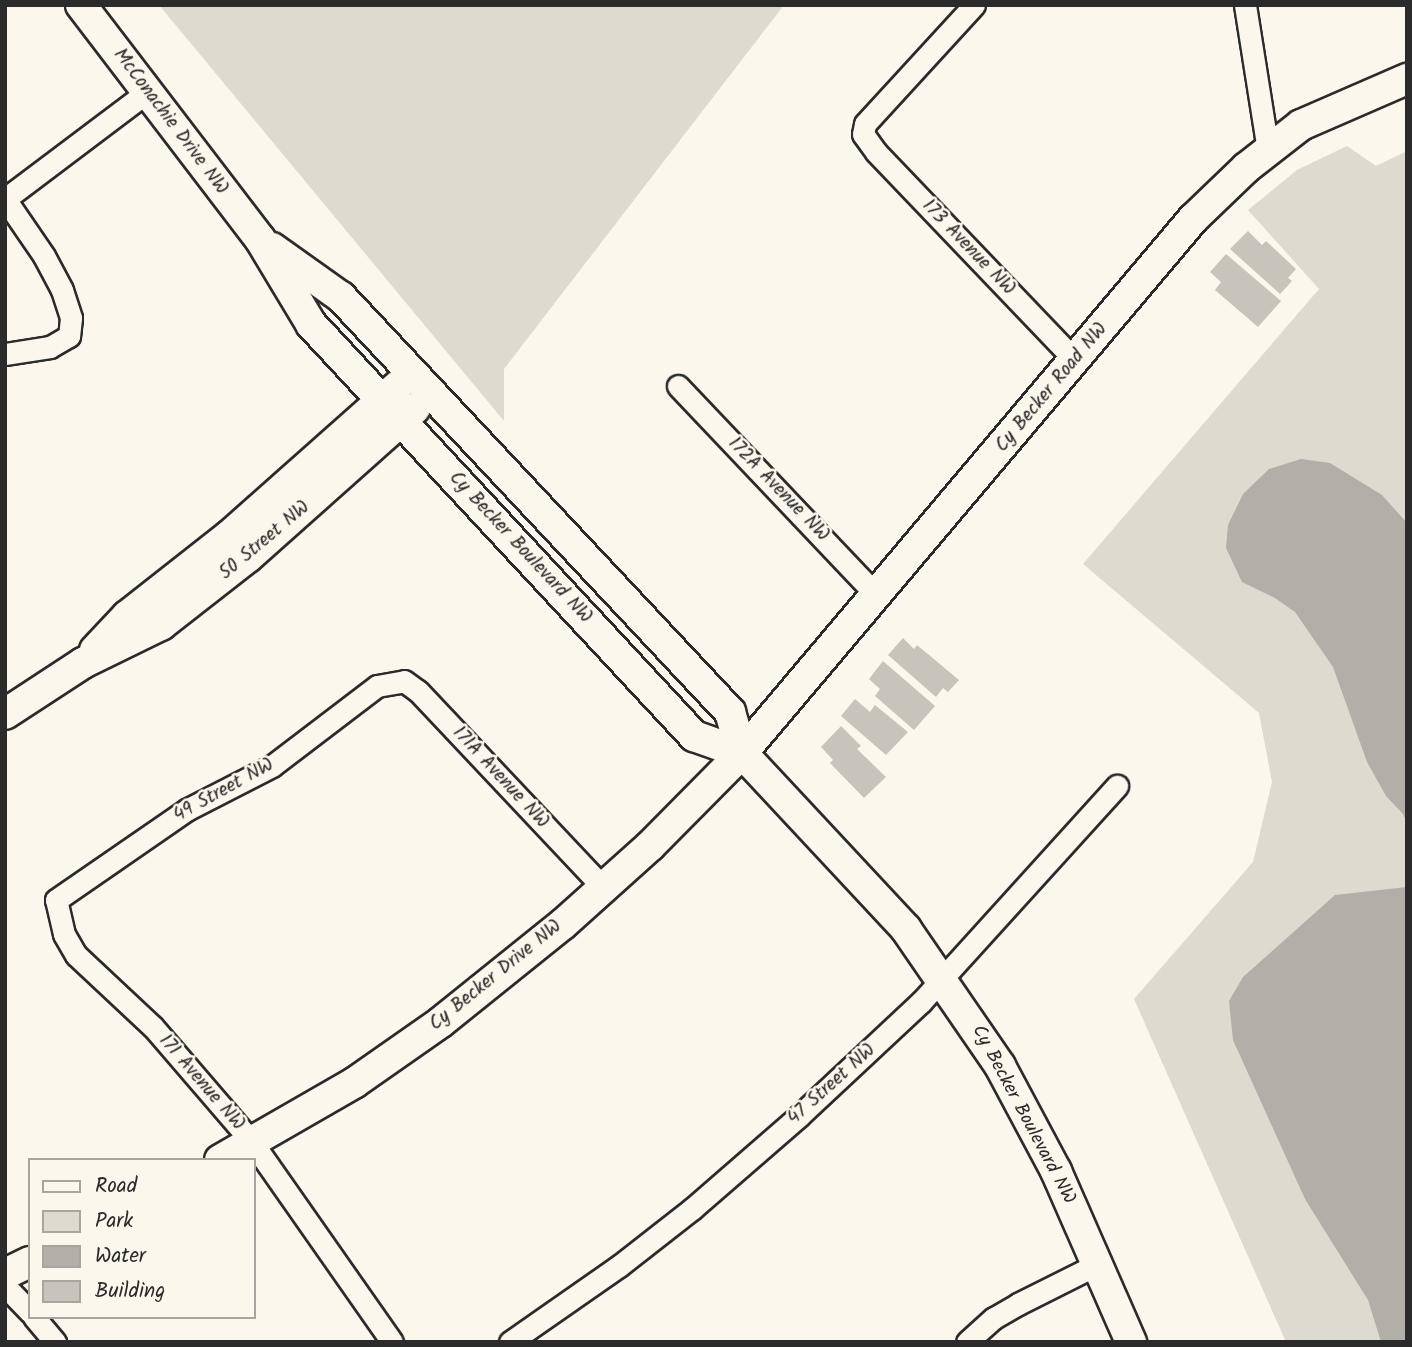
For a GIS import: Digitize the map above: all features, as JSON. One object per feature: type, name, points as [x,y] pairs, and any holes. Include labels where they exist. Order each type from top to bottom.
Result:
[{"type":"street","name":"McConachie Drive NW","points":[[81,5],[260,239],[311,324]]},
{"type":"street","name":"173 Avenue NW","points":[[974,5],[865,124],[863,134],[876,152],[1075,360]]},
{"type":"street","points":[[1245,5],[1268,150]]},
{"type":"street","name":"Cy Becker Road NW","points":[[742,753],[1193,219],[1268,150],[1301,125],[1407,79]]},
{"type":"street","points":[[5,354],[37,351],[69,336],[71,318],[62,290],[30,232],[5,199],[147,92]]},
{"type":"street","name":"McConachie Drive NW","points":[[260,239],[341,297],[420,384]]},
{"type":"street","name":"Cy Becker Boulevard NW","points":[[311,324],[694,736],[742,753]]},
{"type":"street","name":"Cy Becker Boulevard NW","points":[[420,384],[730,712],[742,753],[894,914],[943,979],[1006,1076],[1056,1171],[1131,1342]]},
{"type":"street","name":"50 Street NW","points":[[5,714],[83,663],[161,625],[258,548],[420,384]]},
{"type":"street","name":"172A Avenue NW","points":[[678,387],[877,596]]},
{"type":"street","name":"171A Avenue NW","points":[[391,682],[404,681],[418,691],[603,887]]},
{"type":"street","name":"49 Street NW","points":[[56,900],[188,809],[272,766],[365,694],[391,682]]},
{"type":"street","name":"Cy Becker Drive NW","points":[[224,1158],[354,1083],[441,1022],[554,932],[650,846],[742,753]]},
{"type":"street","name":"47 Street NW","points":[[510,1342],[619,1266],[692,1209],[899,1025],[1117,786]]},
{"type":"street","name":"171 Avenue NW","points":[[56,900],[64,934],[76,955],[153,1027],[252,1142],[392,1342]]},
{"type":"street","points":[[5,1274],[28,1263]]},
{"type":"street","points":[[967,1342],[994,1318],[1098,1264]]},
{"type":"street","points":[[5,1286],[28,1310]]},
{"type":"street","points":[[36,1319],[55,1342]]},
{"type":"green space","points":[[159,5],[784,5],[504,369],[504,421]]},
{"type":"green space","points":[[1347,146],[1376,166],[1407,151],[1407,1342],[1286,1342],[1134,999],[1253,862],[1272,782],[1259,713],[1083,564],[1319,289],[1248,210],[1297,170]]},
{"type":"water","points":[[1301,459],[1330,463],[1382,495],[1407,523],[1407,823],[1403,814],[1386,796],[1367,762],[1333,667],[1295,612],[1275,598],[1242,582],[1226,548],[1228,525],[1243,494],[1269,469]]},
{"type":"water","points":[[1407,887],[1407,1342],[1381,1342],[1368,1300],[1305,1199],[1233,1040],[1229,1001],[1243,977],[1335,895]]},
{"type":"building","points":[[1248,231],[1262,245],[1266,241],[1296,269],[1288,278],[1292,281],[1280,294],[1230,249]]},
{"type":"building","points":[[1226,254],[1281,301],[1258,327],[1215,290],[1221,282],[1210,272]]},
{"type":"building","points":[[903,638],[914,649],[917,645],[959,680],[948,692],[943,688],[936,697],[888,655]]},
{"type":"building","points":[[883,661],[935,706],[914,730],[875,696],[880,689],[869,679]]},
{"type":"building","points":[[855,699],[870,712],[875,705],[908,732],[886,755],[841,716]]},
{"type":"building","points":[[841,726],[861,746],[857,749],[886,777],[864,798],[830,763],[833,760],[821,747]]}]
